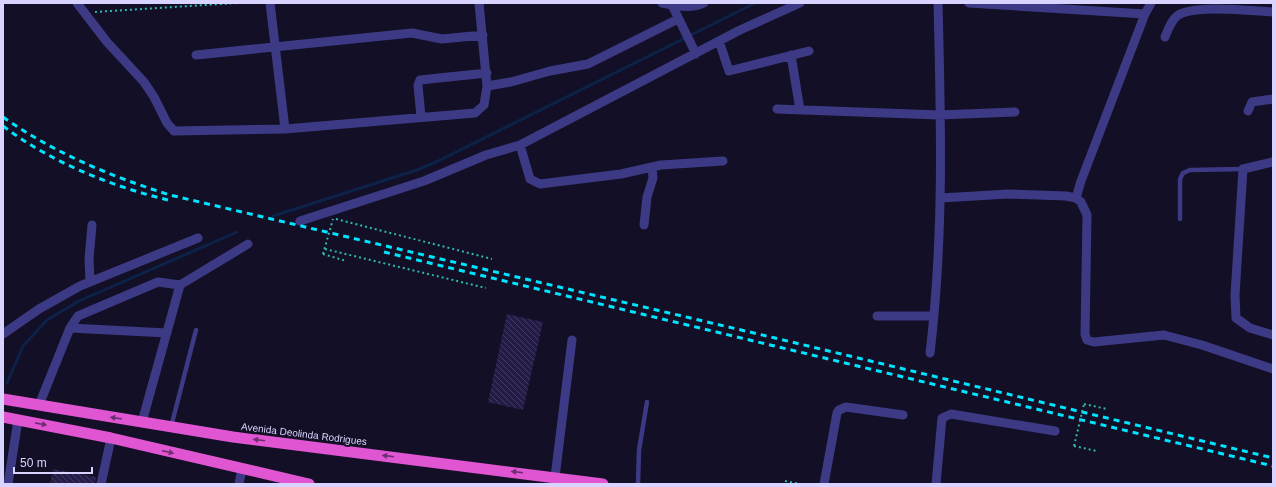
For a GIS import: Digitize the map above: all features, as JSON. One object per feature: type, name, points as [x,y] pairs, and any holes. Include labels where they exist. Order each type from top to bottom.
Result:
[{"type":"highway","name":"Avenida Deolinda Rodrigues","points":[[3,399],[233,437],[602,484]]},
{"type":"highway","points":[[3,417],[111,438],[308,484]]},
{"type":"highway","points":[[555,477],[565,484]]},
{"type":"street","points":[[77,3],[107,42],[144,82],[154,97],[167,123],[174,131],[285,129],[421,117],[466,115],[474,113],[484,105],[487,86],[487,73],[479,3]]},
{"type":"street","points":[[270,3],[274,47],[284,108],[285,129]]},
{"type":"street","points":[[662,3],[695,6],[704,3]]},
{"type":"street","points":[[300,221],[424,181],[486,155],[520,145],[694,50],[719,41],[800,3]]},
{"type":"street","points":[[930,353],[934,316],[941,198],[938,3]]},
{"type":"street","points":[[969,3],[1145,14]]},
{"type":"street","points":[[1076,198],[1081,181],[1145,14],[1151,3]]},
{"type":"street","points":[[672,5],[694,50]]},
{"type":"street","points":[[1165,38],[1172,22],[1179,15],[1195,10],[1273,12]]},
{"type":"street","points":[[487,86],[511,82],[550,71],[588,64],[680,23]]},
{"type":"street","points":[[196,55],[412,33],[438,39],[483,35]]},
{"type":"street","points":[[719,41],[729,71],[809,51]]},
{"type":"street","points":[[791,55],[800,110]]},
{"type":"street","points":[[421,117],[418,85],[420,80],[487,73]]},
{"type":"street","points":[[1248,111],[1252,102],[1273,99]]},
{"type":"street","points":[[777,109],[939,115],[1015,112]]},
{"type":"street","points":[[520,145],[530,179],[540,184],[621,174],[652,166],[723,161]]},
{"type":"street","points":[[1273,162],[1243,169],[1235,295],[1236,318],[1250,328],[1273,335]]},
{"type":"street","points":[[644,225],[647,198],[653,178],[652,166]]},
{"type":"street","points":[[941,198],[1008,194],[1054,195],[1076,198],[1086,208],[1087,215],[1085,334],[1087,340],[1094,342],[1164,334],[1202,345],[1273,370]]},
{"type":"street","points":[[90,281],[89,259],[92,225]]},
{"type":"street","points":[[3,334],[39,309],[90,281],[198,238]]},
{"type":"street","points":[[39,405],[70,328],[78,316],[158,282],[180,285],[248,244]]},
{"type":"street","points":[[142,422],[180,285]]},
{"type":"street","points":[[877,316],[934,316]]},
{"type":"street","points":[[70,328],[167,333]]},
{"type":"street","points":[[555,477],[572,340]]},
{"type":"street","points":[[824,484],[837,413],[839,410],[846,407],[903,415]]},
{"type":"street","points":[[936,484],[942,418],[951,414],[1055,431]]},
{"type":"street","points":[[8,484],[18,420]]},
{"type":"street","points":[[101,484],[111,438]]},
{"type":"street","points":[[239,484],[242,469]]},
{"type":"lane","points":[[1180,219],[1180,179],[1183,173],[1190,170],[1243,169]]},
{"type":"lane","points":[[171,427],[196,330]]},
{"type":"lane","points":[[638,484],[639,450],[648,402]]},
{"type":"path","points":[[84,12],[238,3]]},
{"type":"path","points":[[346,261],[323,254],[333,219],[492,259]]},
{"type":"path","points":[[325,249],[486,288]]},
{"type":"path","points":[[1097,450],[1074,446],[1084,404],[1107,409]]},
{"type":"path","points":[[785,481],[800,484]]},
{"type":"building","points":[[507,314],[543,322],[523,410],[488,402]]},
{"type":"building","points":[[53,469],[96,477],[95,484],[50,484]]},
{"type":"waterway","points":[[273,216],[417,170],[436,162],[755,3]]},
{"type":"waterway","points":[[7,383],[23,346],[47,320],[79,301],[237,232]]},
{"type":"railway","points":[[3,117],[42,142],[83,162],[126,180],[170,195],[775,338],[1273,458]]},
{"type":"railway","points":[[3,126],[42,151],[84,172],[128,189],[172,201]]},
{"type":"railway","points":[[384,252],[1273,466]]}]
